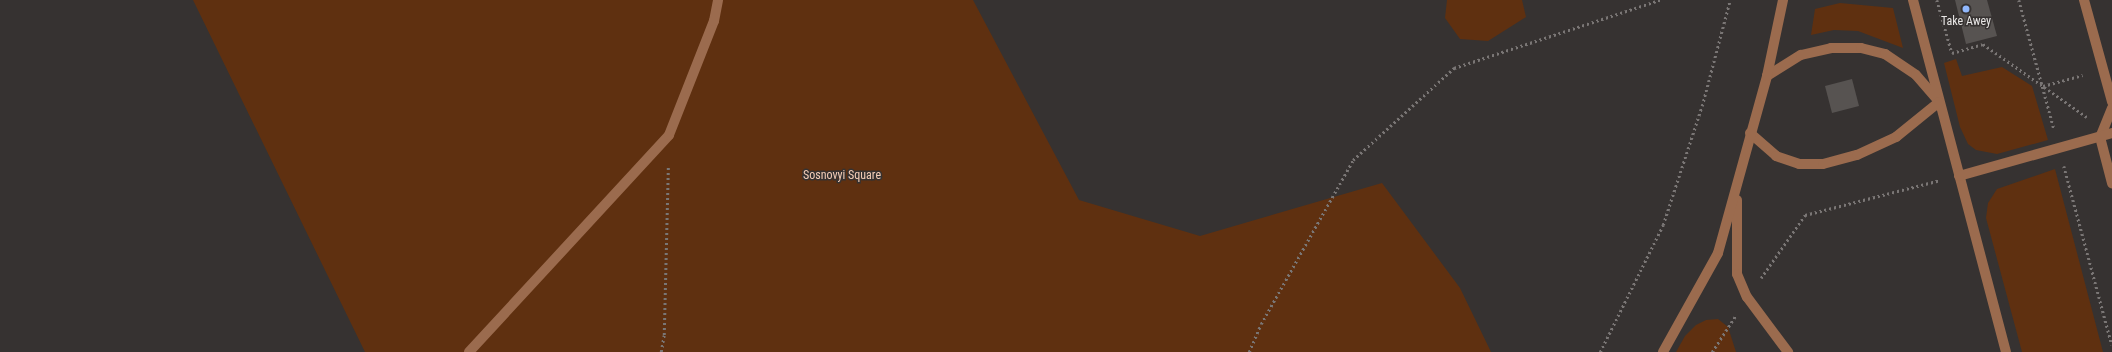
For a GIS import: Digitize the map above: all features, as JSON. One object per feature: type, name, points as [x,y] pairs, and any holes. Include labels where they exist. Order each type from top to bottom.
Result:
[{"type":"street","points":[[469,352],[669,135],[714,21],[718,0]]},
{"type":"street","points":[[1663,352],[1718,253],[1737,187],[1750,132],[1767,76],[1783,0]]},
{"type":"street","points":[[1913,0],[2006,352]]},
{"type":"street","points":[[2084,0],[2112,102]]},
{"type":"street","points":[[1767,76],[1801,55],[1831,48],[1861,48],[1886,54],[1916,76],[1939,102]]},
{"type":"street","points":[[1750,132],[1776,156],[1799,164],[1823,164],[1857,155],[1896,137],[1939,102]]},
{"type":"street","points":[[2112,108],[2101,133],[2112,184]]},
{"type":"street","points":[[1959,176],[2060,149],[2101,133],[2112,133]]},
{"type":"street","points":[[1737,187],[1736,274],[1747,297],[1788,352]]},
{"type":"path","points":[[1249,352],[1261,324],[1353,160],[1454,68],[1660,0]]},
{"type":"path","points":[[1600,352],[1663,225],[1702,106],[1730,0]]},
{"type":"path","points":[[1937,0],[1952,53],[1983,44],[2043,86],[2101,133]]},
{"type":"path","points":[[2019,0],[2112,345]]},
{"type":"path","points":[[2043,86],[2103,69]]},
{"type":"path","points":[[661,352],[664,334],[669,135]]},
{"type":"path","points":[[1712,352],[1747,297],[1805,215],[1959,176]]},
{"type":"green space","name":"Sosnovyi Square","points":[[193,0],[973,0],[1079,200],[1200,236],[1382,183],[1460,288],[1491,352],[365,352]]},
{"type":"green space","points":[[1447,0],[1522,0],[1526,17],[1488,41],[1460,39],[1445,18]]},
{"type":"green space","points":[[1840,3],[1893,8],[1903,48],[1858,31],[1834,30],[1811,35],[1815,9]]},
{"type":"green space","points":[[1956,59],[1962,76],[2002,67],[2032,86],[2048,140],[1997,154],[1976,150],[1968,144],[1960,127],[1944,63]]},
{"type":"green space","points":[[2055,169],[2103,352],[2022,352],[1986,218],[1988,203],[1997,189]]},
{"type":"green space","points":[[1718,319],[1728,327],[1736,352],[1676,352],[1685,336],[1696,325],[1706,320]]},
{"type":"building","points":[[1955,0],[1987,0],[1997,36],[1966,44]]},
{"type":"building","points":[[1852,79],[1859,106],[1832,113],[1825,86]]},
{"type":"place","name":"Take Awey","points":[[1966,9]]}]
